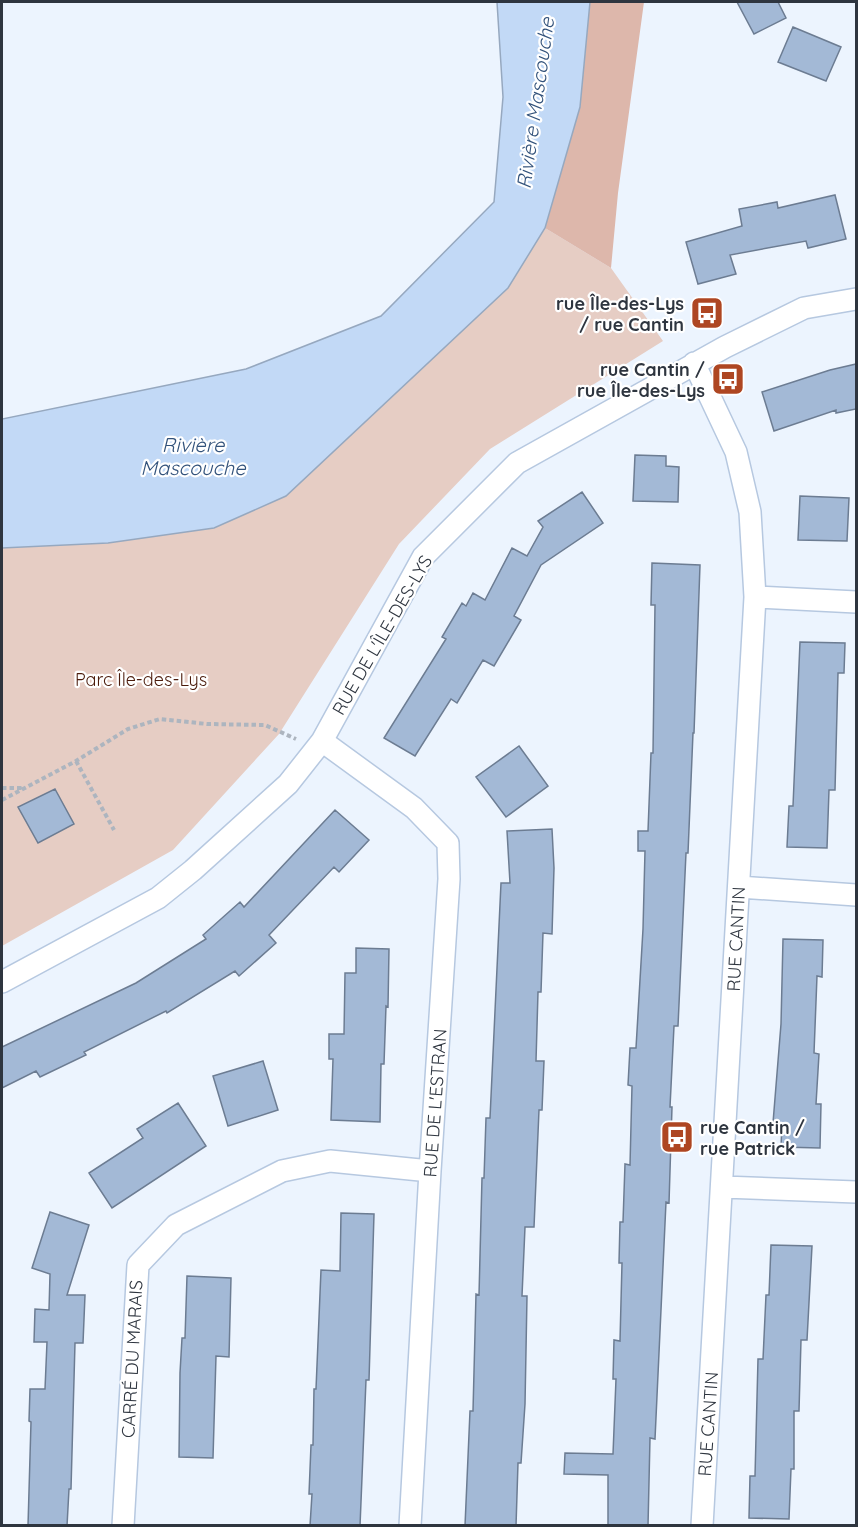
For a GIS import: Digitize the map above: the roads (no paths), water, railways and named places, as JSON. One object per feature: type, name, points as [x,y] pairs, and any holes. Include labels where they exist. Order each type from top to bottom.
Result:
[{"type":"street","name":"RUE DE L'ÎLE-DES-LYS","points":[[2,982],[158,898],[193,870],[288,784],[319,744],[423,557],[517,463],[694,363],[804,308],[856,299]]},
{"type":"street","name":"RUE CANTIN","points":[[694,363],[736,452],[750,512],[756,597],[702,1526]]},
{"type":"street","points":[[756,597],[856,602]]},
{"type":"street","name":"RUE DE L'ESTRAN","points":[[319,744],[414,808],[448,843],[449,879],[410,1526]]},
{"type":"street","points":[[739,887],[856,895]]},
{"type":"street","name":"CARRÉ DU MARAIS","points":[[123,1526],[138,1265],[176,1225],[282,1171],[330,1161],[430,1171]]},
{"type":"street","points":[[723,1187],[856,1192]]},
{"type":"water","name":"Rivière Mascouche","points":[[497,2],[590,2],[580,107],[545,228],[508,288],[286,496],[214,528],[108,543],[2,548],[2,419],[246,369],[381,316],[494,202],[503,97]]},
{"type":"place","name":"rue Île-des-Lys / rue Cantin","points":[[707,313]]},
{"type":"place","name":"rue Cantin / rue Île-des-Lys","points":[[728,379]]},
{"type":"place","name":"rue Cantin / rue Patrick","points":[[677,1137]]},
{"type":"park label","name":"Parc Île-des-Lys","points":[[141,679]]}]
